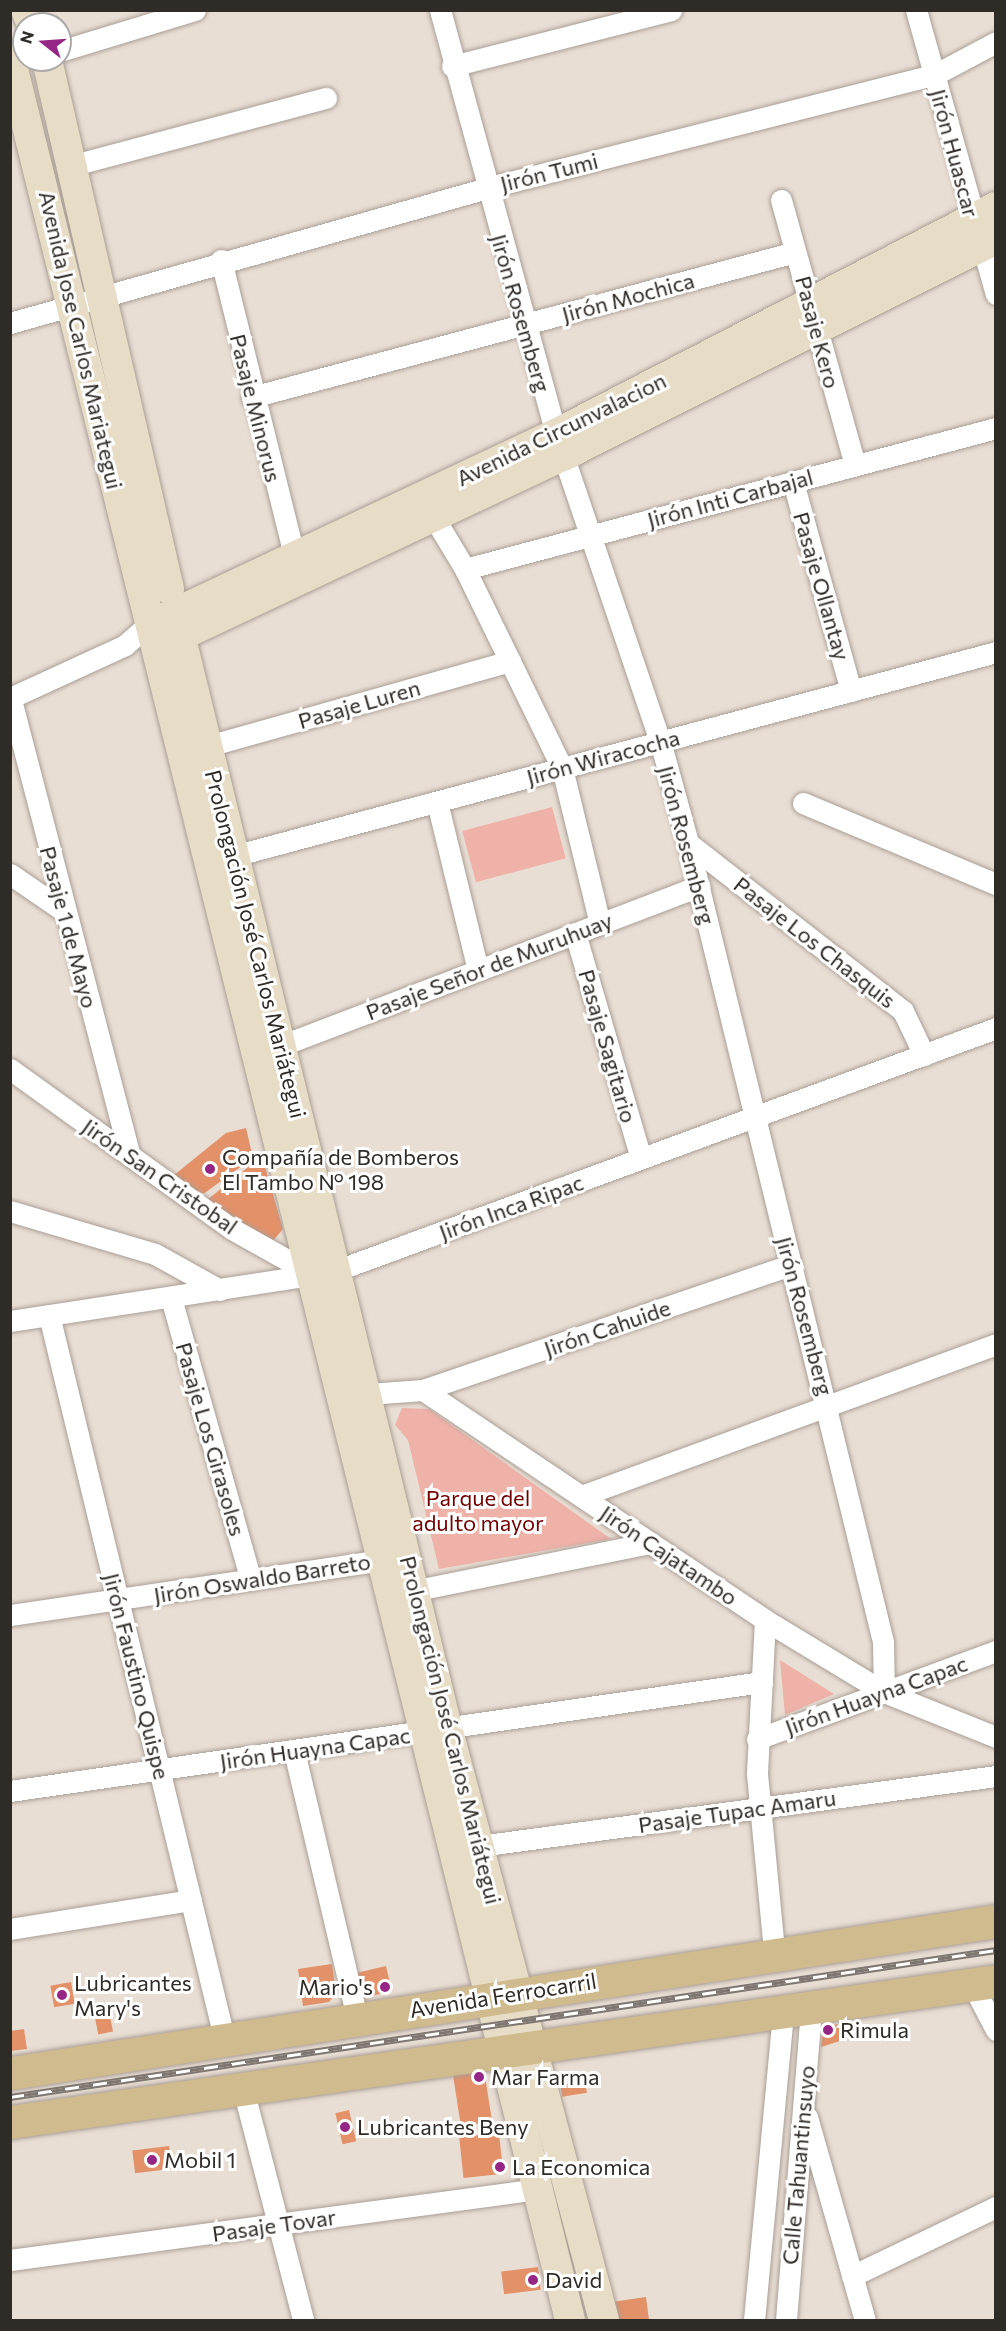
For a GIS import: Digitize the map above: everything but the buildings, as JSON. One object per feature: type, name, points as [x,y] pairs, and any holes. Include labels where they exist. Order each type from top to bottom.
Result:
[{"type":"main road","name":"Avenida Jose Carlos Mariategui","points":[[18,72],[46,187],[68,304],[166,622]]},
{"type":"main road","name":"Avenida Jose Carlos Mariategui","points":[[50,72],[99,296],[166,622]]},
{"type":"main road","name":"Avenida Circunvalacion","points":[[813,316],[984,212]]},
{"type":"main road","name":"Avenida Circunvalacion","points":[[166,622],[433,516],[559,445],[813,316],[988,242]]},
{"type":"main road","name":"Avenida Circunvalacion","points":[[166,622],[294,556],[559,445]]},
{"type":"main road","name":"Prolongación José Carlos Mariátegui","points":[[166,622],[208,746],[223,859],[280,1046],[324,1273]]},
{"type":"main road","name":"Prolongación José Carlos Mariátegui","points":[[166,622],[395,1558],[435,1732],[518,2050],[604,2320]]},
{"type":"main road","name":"Prolongación José Carlos Mariátegui","points":[[435,1732],[479,1846],[504,1995]]},
{"type":"main road","name":"Avenida Ferrocarril","points":[[10,2073],[224,2037],[774,1952],[996,1921]]},
{"type":"main road","points":[[10,2122],[797,2011],[984,1982]]},
{"type":"main road","name":"Prolongación José Carlos Mariátegui","points":[[518,2050],[538,2189],[570,2320]]},
{"type":"street","points":[[72,47],[195,10]]},
{"type":"street","name":"Jirón Rosemberg","points":[[440,10],[452,66],[559,445],[588,536],[660,741],[688,843],[790,1265],[828,1407],[883,1642],[884,1692]]},
{"type":"street","points":[[452,66],[671,10]]},
{"type":"street","name":"Jirón Huascar","points":[[916,10],[934,75],[984,212],[996,294]]},
{"type":"street","name":"Jirón Tumi","points":[[10,323],[220,260],[486,188],[934,75],[996,42]]},
{"type":"street","points":[[70,166],[326,98]]},
{"type":"street","name":"Pasaje Kero","points":[[780,200],[855,465]]},
{"type":"street","name":"Jirón Mochica","points":[[252,397],[795,252]]},
{"type":"street","name":"Pasaje Minorus","points":[[220,260],[252,397],[294,556]]},
{"type":"street","name":"Jirón Inti Carbajal","points":[[465,569],[996,428]]},
{"type":"street","name":"Pasaje Ollantay","points":[[793,482],[851,691]]},
{"type":"street","points":[[433,516],[465,569],[562,768],[600,924]]},
{"type":"street","name":"Avenida Circunvalacion","points":[[11,697],[125,645],[166,622]]},
{"type":"street","name":"Jirón Wiracocha","points":[[223,859],[996,652]]},
{"type":"street","name":"Pasaje Luren","points":[[208,746],[510,661]]},
{"type":"street","name":"Pasaje 1 de Mayo","points":[[11,697],[64,911],[130,1156]]},
{"type":"street","points":[[437,802],[478,970]]},
{"type":"street","points":[[803,803],[996,884]]},
{"type":"street","name":"Pasaje Los Chasquis","points":[[688,843],[903,1011],[924,1055]]},
{"type":"street","points":[[10,874],[64,911]]},
{"type":"street","name":"Pasaje Señor de Muruhuay","points":[[280,1046],[699,886]]},
{"type":"street","name":"Pasaje Sagitario","points":[[575,933],[641,1159]]},
{"type":"street","name":"Jirón Inca Ripac","points":[[10,1321],[324,1273],[996,1028]]},
{"type":"street","name":"Jirón San Cristobal","points":[[10,1069],[232,1229],[324,1273]]},
{"type":"street","points":[[10,1210],[154,1254],[220,1290]]},
{"type":"street","name":"Jirón Cahuide","points":[[423,1390],[790,1265]]},
{"type":"street","name":"Pasaje Los Girasoles","points":[[171,1298],[251,1580]]},
{"type":"street","name":"Jirón Faustino Quispe","points":[[49,1315],[224,2037]]},
{"type":"street","points":[[581,1496],[996,1344]]},
{"type":"street","points":[[354,1395],[423,1390]]},
{"type":"street","name":"Jirón Cajatambo","points":[[423,1390],[765,1620],[884,1692],[996,1737]]},
{"type":"street","points":[[403,1593],[651,1543]]},
{"type":"street","name":"Jirón Oswaldo Barreto","points":[[10,1615],[395,1558]]},
{"type":"street","points":[[765,1620],[757,1739],[760,1808],[774,1952]]},
{"type":"street","name":"Jirón Huayna Capac","points":[[757,1739],[996,1651]]},
{"type":"street","name":"Jirón Huayna Capac","points":[[10,1791],[435,1732],[762,1682]]},
{"type":"street","points":[[294,1751],[357,2017]]},
{"type":"street","name":"Pasaje Tupac Amaru","points":[[479,1846],[996,1776]]},
{"type":"street","points":[[10,1929],[191,1900]]},
{"type":"street","points":[[984,1982],[996,2030]]},
{"type":"street","name":"Calle Tahuantinsuyo","points":[[786,2320],[803,2105],[797,2011]]},
{"type":"street","name":"Calle Tahuantinsuyo","points":[[754,2320],[797,2011]]},
{"type":"street","points":[[243,2089],[303,2320]]},
{"type":"street","points":[[803,2105],[865,2320]]},
{"type":"street","name":"Pasaje Tovar","points":[[10,2260],[538,2189]]},
{"type":"street","points":[[852,2276],[996,2206]]},
{"type":"green space","points":[[552,807],[566,858],[476,882],[462,831]]},
{"type":"green space","name":"Parque del adulto mayor","points":[[402,1408],[429,1409],[611,1539],[439,1569],[408,1440],[395,1425]]},
{"type":"green space","points":[[780,1660],[834,1694],[785,1715]]},
{"type":"railway","points":[[10,2097],[996,1950]]},
{"type":"place","name":"Compañía de Bomberos El Tambo Nº 198","points":[[210,1169]]},
{"type":"place","name":"Mario's","points":[[385,1987]]},
{"type":"place","name":"Lubricantes Mary's","points":[[62,1995]]},
{"type":"place","name":"Rimula","points":[[828,2030]]},
{"type":"place","name":"Mar Farma","points":[[479,2077]]},
{"type":"place","name":"Lubricantes Beny","points":[[345,2127]]},
{"type":"place","name":"Mobil 1","points":[[152,2160]]},
{"type":"place","name":"La Economica","points":[[500,2167]]},
{"type":"place","name":"David","points":[[533,2280]]}]
